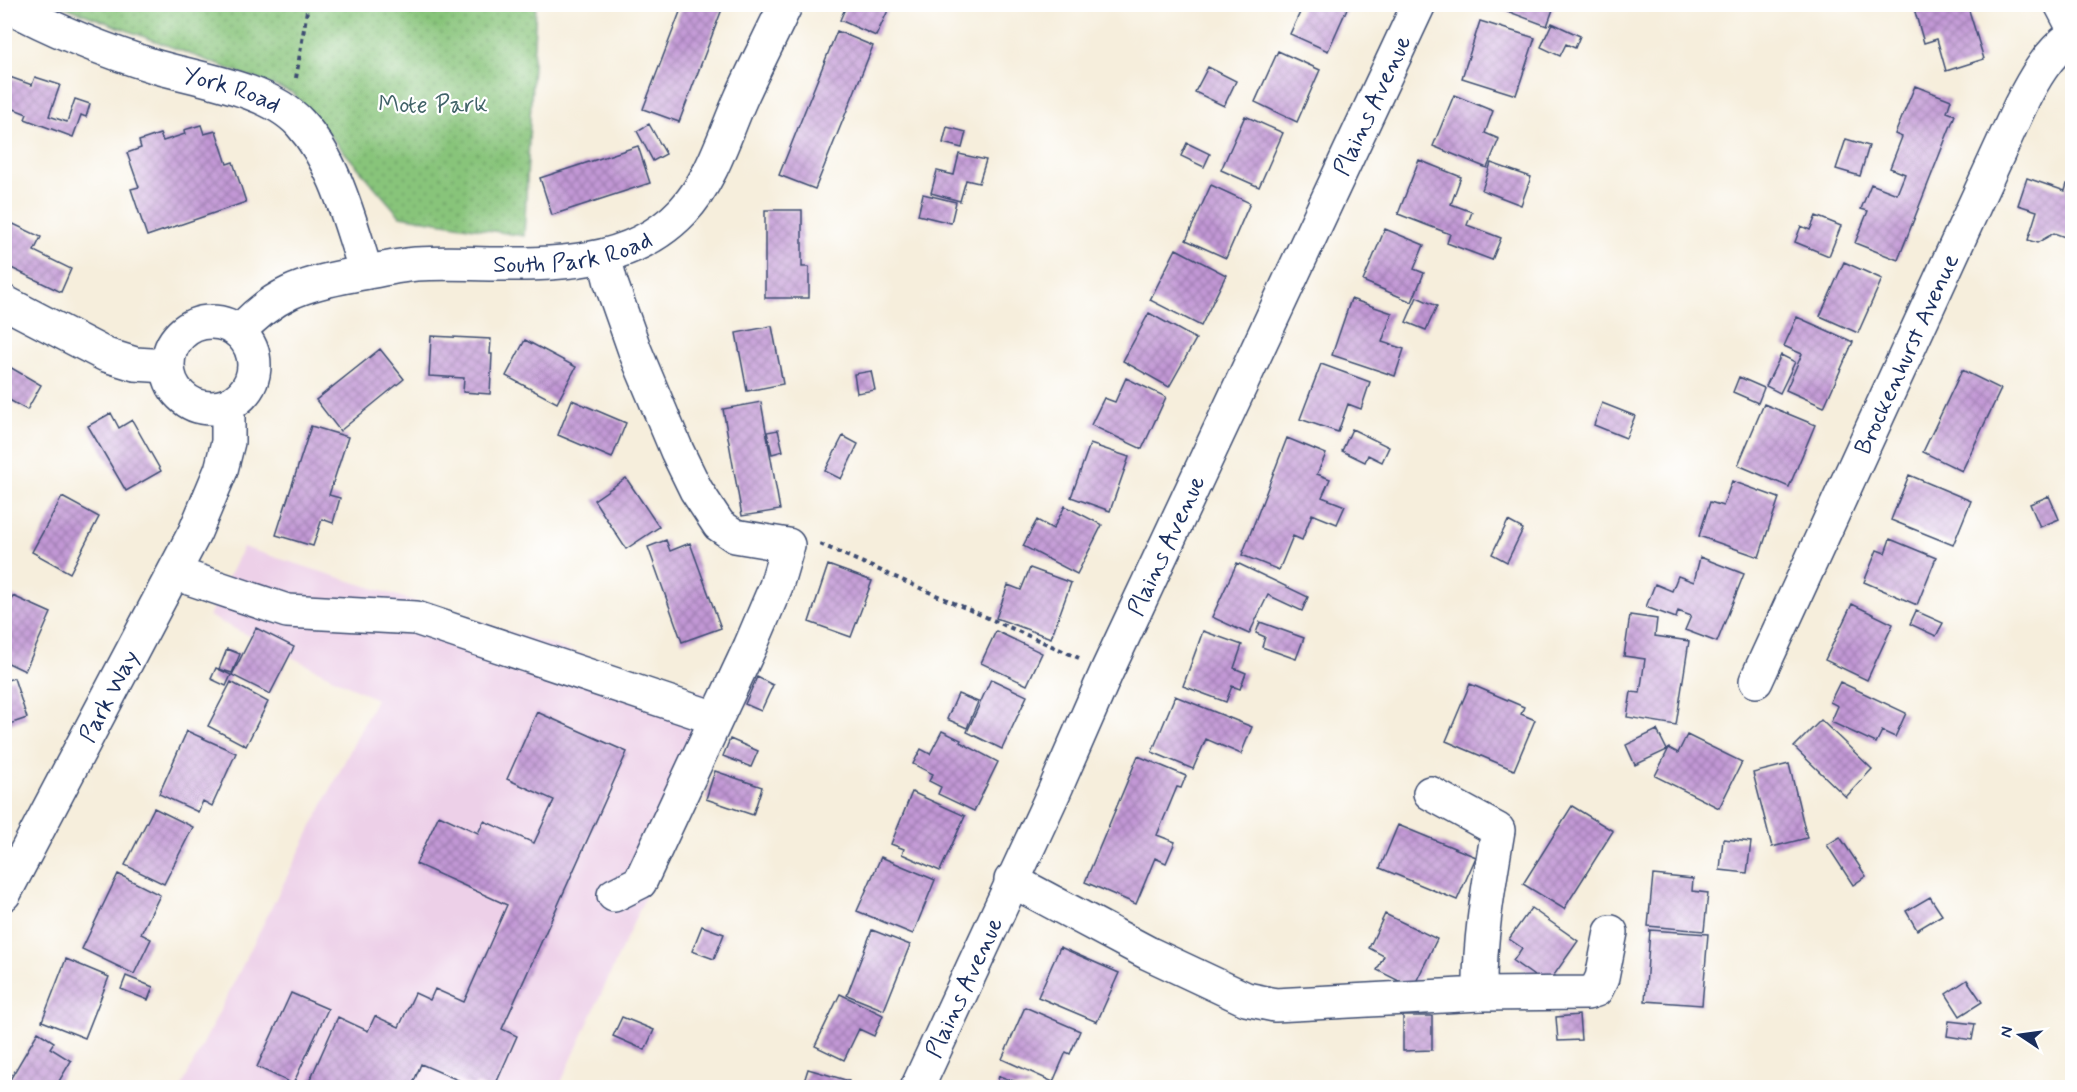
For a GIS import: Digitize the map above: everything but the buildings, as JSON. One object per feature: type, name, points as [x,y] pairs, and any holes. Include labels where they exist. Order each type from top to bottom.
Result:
[{"type":"street","name":"York Road","points":[[5,4],[36,21],[104,49],[157,67],[223,84],[285,110],[310,135],[329,169],[366,273]]},
{"type":"street","name":"South Park Road","points":[[239,332],[255,314],[277,298],[299,288],[330,279],[414,264],[558,262],[604,256],[627,248],[664,228],[684,210],[699,189],[786,4]]},
{"type":"street","name":"Plains Avenue","points":[[917,1088],[1011,880],[1054,792],[1107,671],[1419,4]]},
{"type":"street","points":[[2061,4],[2073,25]]},
{"type":"street","name":"Brockenhurst Avenue","points":[[1756,681],[2020,106],[2033,80],[2044,65],[2060,45],[2073,36]]},
{"type":"street","points":[[604,256],[632,341],[677,451],[696,490],[719,525],[735,536],[788,545],[776,586],[640,882],[614,895]]},
{"type":"street","points":[[4,302],[106,355],[135,364],[167,366]]},
{"type":"street","points":[[201,322],[226,324],[239,332],[248,342],[253,355],[253,375],[243,393],[228,405],[207,408],[187,401],[173,386],[167,366],[174,342],[183,331],[201,322]]},
{"type":"street","name":"Park Way","points":[[4,894],[15,852],[174,573],[210,498],[228,442],[228,405]]},
{"type":"street","points":[[174,573],[286,611],[416,618],[715,718]]},
{"type":"street","points":[[1430,793],[1498,830],[1484,911],[1479,963],[1480,994]]},
{"type":"street","points":[[1011,880],[1148,953],[1246,999],[1275,1005],[1480,994],[1587,993],[1596,990],[1602,978],[1611,932]]},
{"type":"path","points":[[285,110],[293,93],[309,4]]},
{"type":"path","points":[[788,545],[819,543],[1107,671]]},
{"type":"shaded area","points":[[243,547],[716,697],[757,650],[559,1087],[181,1088],[376,699],[209,616]]},
{"type":"green space","name":"Mote Park","points":[[60,5],[536,5],[524,236],[400,216],[293,93]]}]
